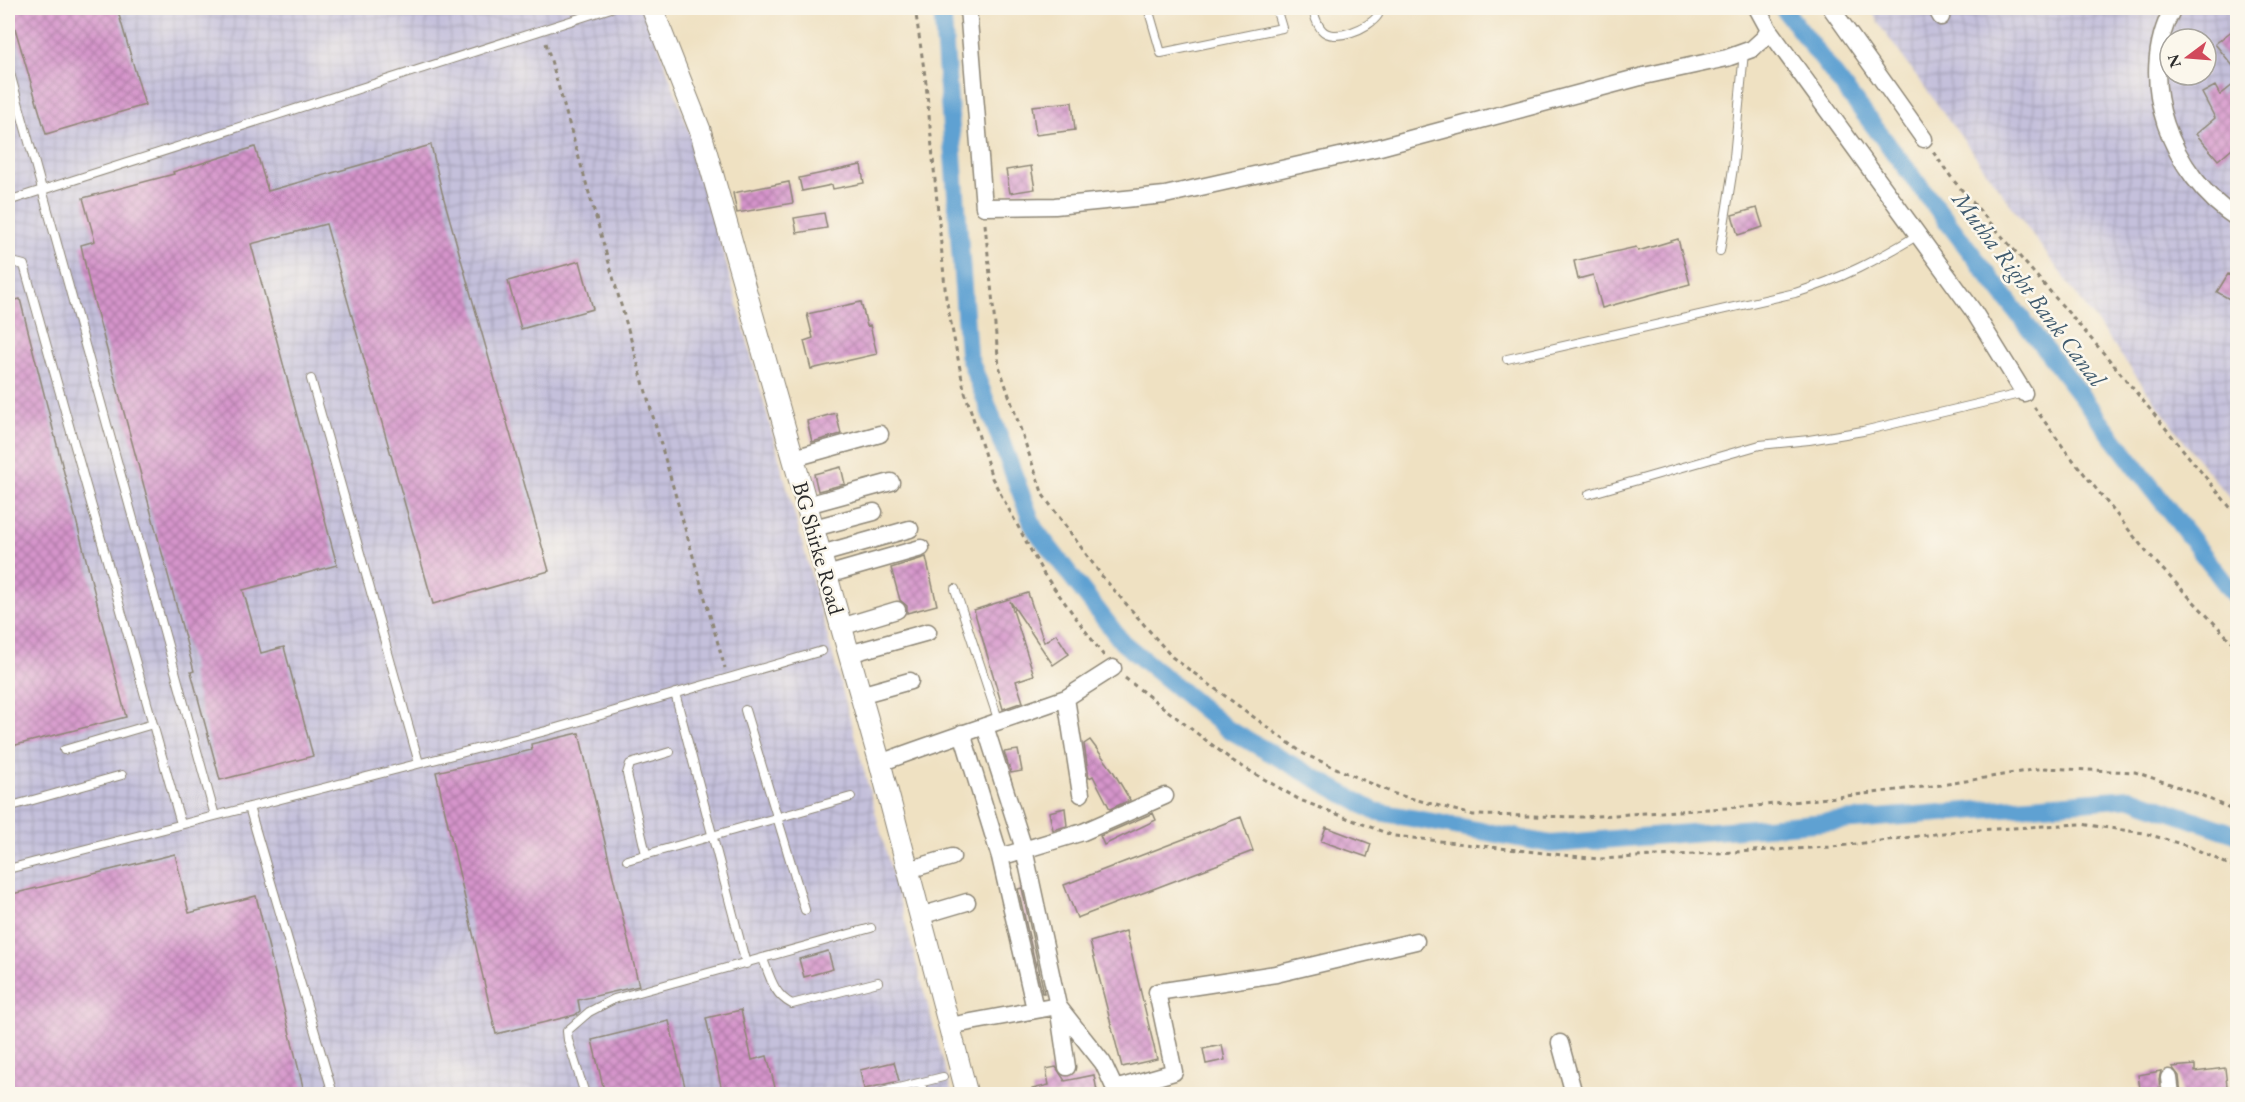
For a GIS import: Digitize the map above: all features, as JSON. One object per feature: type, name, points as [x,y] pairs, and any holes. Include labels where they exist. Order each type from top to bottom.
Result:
[{"type":"street","name":"BG Shirke Road","points":[[652,8],[700,130],[880,763],[967,1095]]},
{"type":"street","points":[[968,8],[984,207],[1055,206],[1165,195],[1380,147],[1632,79],[1744,52],[1759,44],[1769,30]]},
{"type":"street","points":[[1756,8],[1769,30],[1974,312],[2024,393]]},
{"type":"street","points":[[1831,8],[1924,139]]},
{"type":"street","points":[[2173,8],[2164,22],[2157,53],[2159,91],[2164,119],[2173,146],[2188,170],[2208,193],[2238,219]]},
{"type":"street","points":[[794,458],[880,434]]},
{"type":"street","points":[[807,505],[891,482]]},
{"type":"street","points":[[814,528],[874,512]]},
{"type":"street","points":[[822,554],[910,529]]},
{"type":"street","points":[[827,574],[921,548]]},
{"type":"street","points":[[841,627],[897,610]]},
{"type":"street","points":[[849,654],[928,632]]},
{"type":"street","points":[[880,763],[1066,698],[1113,668]]},
{"type":"street","points":[[860,696],[910,681]]},
{"type":"street","points":[[1066,698],[1081,794]]},
{"type":"street","points":[[992,724],[1024,849],[1058,1006],[1067,1067]]},
{"type":"street","points":[[962,733],[1000,856],[1035,1009]]},
{"type":"street","points":[[1000,856],[1083,832],[1165,796]]},
{"type":"street","points":[[908,870],[952,857]]},
{"type":"street","points":[[920,916],[968,902]]},
{"type":"street","points":[[1058,1006],[1103,1063],[1115,1089],[1174,1072],[1157,992],[1276,974],[1416,941]]},
{"type":"street","points":[[948,1026],[1058,1006]]},
{"type":"street","points":[[1560,1043],[1574,1095]]},
{"type":"lane","points":[[8,201],[611,8]]},
{"type":"lane","points":[[1148,8],[1161,52],[1282,28],[1276,8]]},
{"type":"lane","points":[[1312,8],[1322,30],[1329,35],[1364,28],[1378,15],[1377,8]]},
{"type":"lane","points":[[1720,251],[1732,168],[1744,52]]},
{"type":"lane","points":[[8,66],[214,816]]},
{"type":"lane","points":[[1507,359],[1806,289],[1829,282],[1870,264],[1918,235]]},
{"type":"lane","points":[[8,261],[24,264],[182,824]]},
{"type":"lane","points":[[311,379],[419,763]]},
{"type":"lane","points":[[1589,494],[1760,445],[1809,440],[1863,430],[2024,393]]},
{"type":"lane","points":[[955,589],[992,724]]},
{"type":"lane","points":[[8,869],[546,731],[822,651]]},
{"type":"lane","points":[[675,693],[746,964]]},
{"type":"lane","points":[[745,710],[805,910]]},
{"type":"lane","points":[[64,750],[153,724]]},
{"type":"lane","points":[[646,854],[627,774],[630,764],[670,752]]},
{"type":"lane","points":[[8,807],[122,775]]},
{"type":"lane","points":[[627,860],[851,797]]},
{"type":"lane","points":[[249,807],[333,1095]]},
{"type":"lane","points":[[585,1095],[567,1031],[589,1012],[614,999],[871,928]]},
{"type":"lane","points":[[763,959],[775,989],[783,999],[792,1004],[878,982]]},
{"type":"lane","points":[[874,1095],[943,1077]]},
{"type":"lane","points":[[921,1083],[924,1095]]},
{"type":"path","points":[[915,8],[926,83],[946,298],[964,389],[992,478],[1043,573],[1113,668],[1233,760],[1300,800],[1394,836],[1598,859],[1832,847],[1959,831],[2081,824],[2154,836],[2191,847],[2238,869]]},
{"type":"path","points":[[542,30],[728,678]]},
{"type":"path","points":[[1924,139],[1954,181],[2113,364],[2238,516]]},
{"type":"path","points":[[984,207],[999,366],[1043,495],[1102,576],[1172,657],[1304,754],[1395,794],[1473,815],[1582,816],[1757,806],[1942,785],[2044,768],[2135,772],[2199,794],[2238,813]]},
{"type":"path","points":[[2024,393],[2066,451],[2148,554],[2238,648]]},
{"type":"shaded area","points":[[8,8],[645,8],[693,141],[952,1094],[8,1094]]},
{"type":"shaded area","points":[[1871,8],[2237,8],[2237,506],[2198,460],[1880,26]]},
{"type":"building","points":[[9,8],[117,8],[145,105],[46,134]]},
{"type":"building","points":[[2238,26],[2238,72],[2218,48],[2218,42]]},
{"type":"building","points":[[2238,81],[2238,143],[2218,160],[2196,134],[2215,118],[2202,93],[2216,87],[2220,95]]},
{"type":"building","points":[[1072,102],[1075,130],[1036,135],[1032,106]]},
{"type":"building","points":[[431,145],[442,192],[549,571],[433,604],[326,224],[251,244],[337,565],[243,590],[261,653],[284,647],[313,756],[220,780],[191,672],[194,671],[90,287],[81,245],[95,241],[83,198],[174,174],[173,172],[255,147],[268,191]]},
{"type":"building","points":[[861,165],[864,183],[833,189],[832,185],[802,191],[799,178]]},
{"type":"building","points":[[1031,166],[1035,189],[1010,193],[1006,170]]},
{"type":"building","points":[[789,182],[793,203],[737,213],[733,193]]},
{"type":"building","points":[[1757,208],[1763,227],[1738,235],[1732,215]]},
{"type":"building","points":[[824,213],[827,228],[797,233],[794,218]]},
{"type":"building","points":[[1678,239],[1690,284],[1602,308],[1593,275],[1578,279],[1574,261],[1636,247],[1638,251]]},
{"type":"building","points":[[580,261],[593,309],[521,329],[508,281]]},
{"type":"building","points":[[2228,274],[2238,280],[2238,304],[2217,292]]},
{"type":"building","points":[[20,299],[126,717],[8,747],[8,302]]},
{"type":"building","points":[[861,302],[867,326],[870,325],[877,354],[811,369],[804,341],[813,338],[807,314]]},
{"type":"building","points":[[836,413],[841,434],[812,442],[807,421]]},
{"type":"building","points":[[841,467],[845,484],[818,491],[814,474]]},
{"type":"building","points":[[926,557],[937,605],[907,613],[907,606],[900,600],[891,568]]},
{"type":"building","points":[[1028,593],[1044,642],[1056,634],[1069,654],[1053,665],[1010,601],[1034,675],[1016,681],[1023,702],[1003,709],[974,610]]},
{"type":"building","points":[[579,733],[639,986],[578,1000],[580,1011],[575,1015],[496,1034],[436,772],[532,750],[531,744]]},
{"type":"building","points":[[1090,740],[1113,771],[1130,800],[1110,809],[1093,776],[1089,778],[1084,744]]},
{"type":"building","points":[[1018,750],[1022,771],[1011,773],[1004,752]]},
{"type":"building","points":[[1065,808],[1067,826],[1053,830],[1049,812]]},
{"type":"building","points":[[1153,813],[1156,820],[1104,845],[1100,836]]},
{"type":"building","points":[[1241,817],[1253,851],[1077,918],[1064,885]]},
{"type":"building","points":[[1326,827],[1371,844],[1367,857],[1321,841]]},
{"type":"building","points":[[175,854],[189,913],[256,896],[305,1095],[8,1095],[8,895]]},
{"type":"building","points":[[1022,888],[1044,993],[1042,993],[1018,889]]},
{"type":"building","points":[[1126,931],[1157,1059],[1122,1067],[1090,942]]},
{"type":"building","points":[[828,951],[833,969],[804,977],[799,959]]},
{"type":"building","points":[[741,1010],[752,1060],[767,1056],[777,1095],[723,1095],[706,1018]]},
{"type":"building","points":[[669,1021],[687,1095],[605,1095],[592,1040]]},
{"type":"building","points":[[1222,1045],[1225,1060],[1206,1064],[1203,1049]]},
{"type":"building","points":[[894,1062],[899,1081],[864,1089],[860,1070]]},
{"type":"building","points":[[2195,1065],[2195,1072],[2225,1068],[2228,1095],[2181,1095],[2179,1076],[2172,1067]]},
{"type":"building","points":[[1056,1067],[1065,1081],[1094,1075],[1097,1091],[1081,1095],[1033,1095],[1032,1089],[1049,1085],[1046,1069]]},
{"type":"building","points":[[2161,1071],[2160,1095],[2141,1095],[2138,1075]]},
{"type":"waterway","points":[[942,8],[968,354],[1034,528],[1122,642],[1226,728],[1374,811],[1551,844],[2131,798],[2238,835]]},
{"type":"waterway","name":"Mutha Right Bank Canal","points":[[1783,8],[2238,600]]}]
